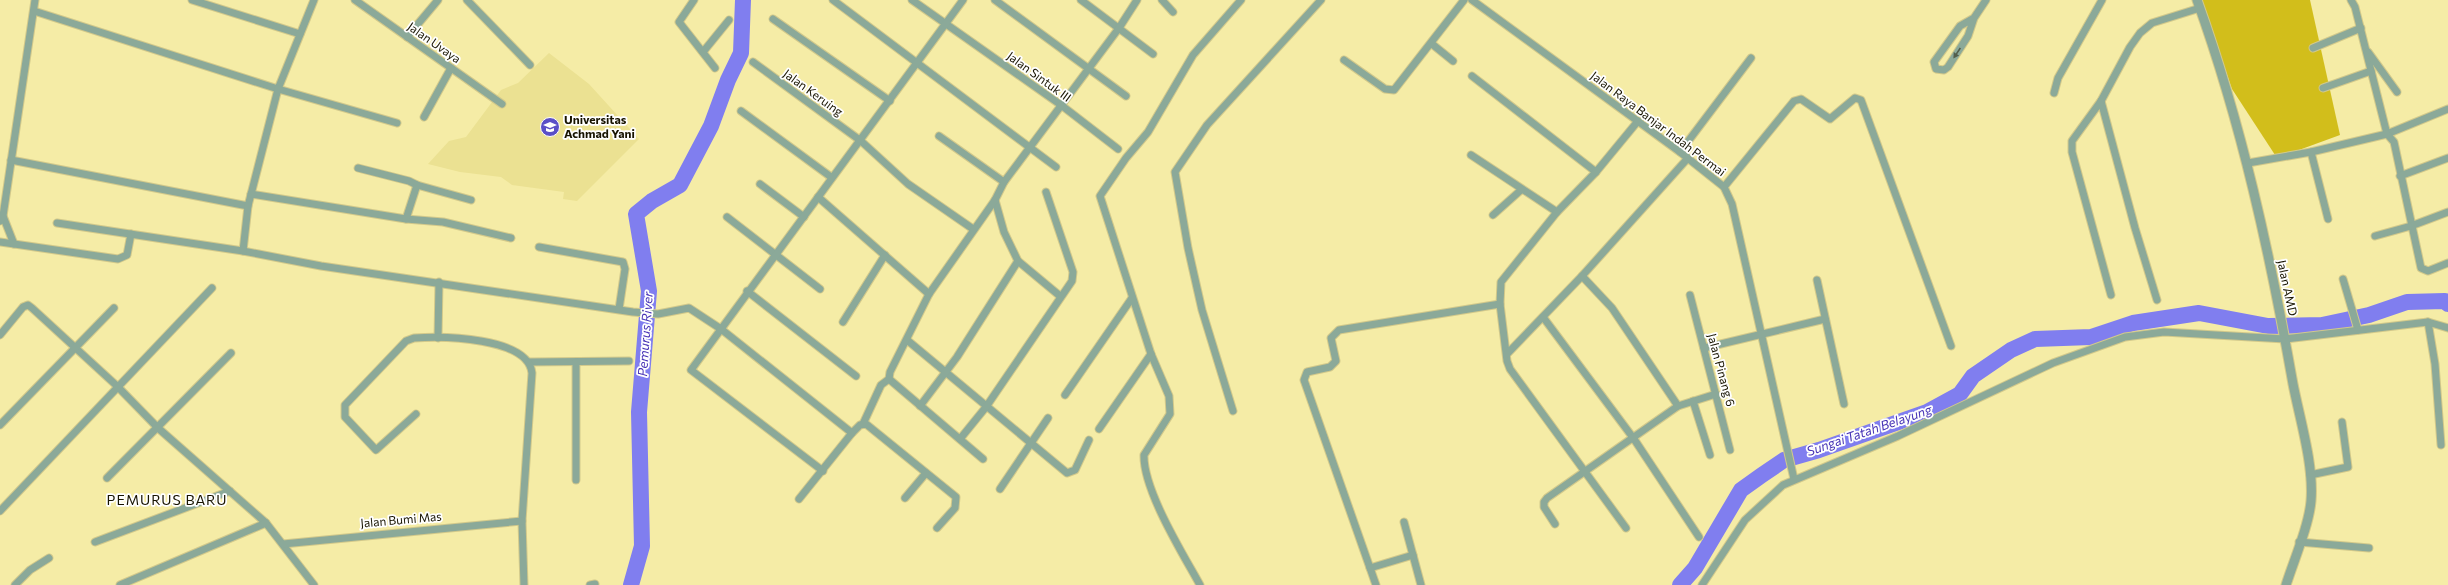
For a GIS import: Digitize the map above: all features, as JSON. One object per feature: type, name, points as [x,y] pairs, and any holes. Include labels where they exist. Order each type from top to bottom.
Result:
[{"type":"street","points":[[14,244],[1,219],[12,160],[35,0]]},
{"type":"street","points":[[192,0],[300,34]]},
{"type":"street","points":[[243,251],[248,206],[278,89],[314,0]]},
{"type":"street","name":"Jalan Uvaya","points":[[355,0],[502,104]]},
{"type":"street","points":[[407,37],[438,0]]},
{"type":"street","points":[[467,0],[530,64]]},
{"type":"street","points":[[694,0],[679,22],[715,68]]},
{"type":"street","points":[[833,0],[1056,167]]},
{"type":"street","name":"Jalan Sintuk III","points":[[912,0],[1061,105],[1118,150]]},
{"type":"street","points":[[823,471],[691,370],[747,291],[804,217],[831,177],[861,141],[963,0]]},
{"type":"street","points":[[995,0],[1126,96]]},
{"type":"street","points":[[1081,0],[1153,54]]},
{"type":"street","points":[[799,499],[852,433],[863,424],[881,385],[889,379],[890,372],[929,294],[973,229],[995,200],[1004,182],[1119,28],[1137,0]]},
{"type":"street","points":[[1162,0],[1173,12]]},
{"type":"street","points":[[1200,585],[1179,547],[1156,498],[1144,461],[1146,450],[1170,414],[1169,396],[1151,354],[1100,196],[1126,158],[1148,132],[1182,71],[1193,55],[1241,0]]},
{"type":"street","points":[[1233,411],[1202,310],[1188,248],[1175,172],[1207,125],[1321,0]]},
{"type":"street","points":[[1344,60],[1385,89],[1392,91],[1396,89],[1432,44],[1464,0]]},
{"type":"street","name":"Jalan Raya Banjar Indah Permai","points":[[1472,0],[1680,152],[1724,188],[1732,204],[1763,335],[1794,480]]},
{"type":"street","points":[[1974,18],[1960,26],[1955,32],[1934,62],[1936,69],[1944,70],[1948,67],[1968,36],[1974,18],[1986,0]]},
{"type":"street","points":[[2054,93],[2058,78],[2102,0]]},
{"type":"street","points":[[2351,0],[2366,49],[2387,134],[2394,142],[2400,176],[2421,268],[2428,270],[2448,264]]},
{"type":"street","points":[[2111,295],[2070,146],[2101,101],[2130,47],[2144,30],[2152,23],[2199,4]]},
{"type":"street","name":"Jalan AMD","points":[[2199,4],[2230,99],[2248,163],[2285,336],[2310,476],[2311,502],[2286,585]]},
{"type":"street","points":[[34,11],[278,89],[397,123]]},
{"type":"street","points":[[773,19],[890,101]]},
{"type":"street","points":[[703,52],[729,20]]},
{"type":"street","points":[[2313,48],[2360,28]]},
{"type":"street","points":[[1432,44],[1453,61]]},
{"type":"street","points":[[2366,49],[2397,92]]},
{"type":"street","points":[[1680,152],[1750,58]]},
{"type":"street","name":"Jalan Keruing","points":[[753,62],[861,141],[908,184],[973,229]]},
{"type":"street","points":[[424,117],[451,68]]},
{"type":"street","points":[[2323,88],[2371,71]]},
{"type":"street","points":[[1472,76],[1596,172]]},
{"type":"street","points":[[1724,188],[1794,101],[1799,99],[1804,100],[1830,119],[1851,100],[1855,98],[1861,100],[1951,346]]},
{"type":"street","points":[[2101,101],[2133,221],[2157,300]]},
{"type":"street","points":[[2248,163],[2311,152],[2387,134],[2448,109]]},
{"type":"street","points":[[741,112],[831,177]]},
{"type":"street","points":[[1626,528],[1510,369],[1506,354],[1499,289],[1504,277],[1557,212],[1596,172],[1638,121]]},
{"type":"street","points":[[939,136],[1004,182]]},
{"type":"street","points":[[2311,152],[2328,219]]},
{"type":"street","points":[[1471,155],[1521,190],[1557,212]]},
{"type":"street","points":[[1506,354],[1582,276],[1688,158]]},
{"type":"street","points":[[2400,176],[2448,158]]},
{"type":"street","points":[[12,160],[248,206]]},
{"type":"street","points":[[358,168],[409,181],[417,186],[470,200]]},
{"type":"street","points":[[760,184],[804,217]]},
{"type":"street","points":[[406,219],[417,186]]},
{"type":"street","points":[[1493,214],[1521,190]]},
{"type":"street","points":[[960,439],[986,406],[1072,280],[1073,272],[1046,192]]},
{"type":"street","points":[[251,194],[406,219],[443,222],[512,238]]},
{"type":"street","points":[[818,197],[929,294]]},
{"type":"street","points":[[995,200],[1004,232],[1018,261],[1060,296]]},
{"type":"street","points":[[2375,236],[2411,226],[2448,212]]},
{"type":"street","points":[[727,217],[820,289]]},
{"type":"street","points":[[57,223],[243,251],[321,266],[439,282],[633,312],[658,314],[689,308],[721,329],[852,433]]},
{"type":"street","points":[[0,242],[118,259],[127,255],[131,234]]},
{"type":"street","points":[[539,247],[623,262],[625,269],[619,309]]},
{"type":"street","points":[[843,322],[885,255]]},
{"type":"street","points":[[920,406],[945,373],[1018,261]]},
{"type":"street","points":[[1582,276],[1612,308],[1678,406]]},
{"type":"street","points":[[2343,278],[2358,330]]},
{"type":"street","points":[[1817,280],[1844,404]]},
{"type":"street","points":[[438,338],[439,282]]},
{"type":"street","points":[[0,511],[117,386],[212,288]]},
{"type":"street","points":[[747,291],[856,376]]},
{"type":"street","name":"Jalan Pinang 6","points":[[1690,295],[1730,450]]},
{"type":"street","points":[[1065,394],[1132,298]]},
{"type":"street","points":[[1376,585],[1304,380],[1304,376],[1306,372],[1333,365],[1336,361],[1331,338],[1339,330],[1500,304]]},
{"type":"street","points":[[0,335],[23,307],[28,305],[117,386],[158,428],[266,523],[314,585]]},
{"type":"street","points":[[0,425],[114,308]]},
{"type":"street","points":[[1543,317],[1634,439],[1699,537]]},
{"type":"street","points":[[1704,348],[1825,319]]},
{"type":"street","points":[[2428,322],[2435,364],[2441,445]]},
{"type":"street","points":[[1702,585],[1745,520],[1774,492],[1794,480],[1898,436],[2053,363],[2125,337],[2164,332],[2285,336],[2428,322],[2448,328]]},
{"type":"street","points":[[416,414],[376,450],[345,417],[344,411],[345,405],[406,341],[414,338],[438,338],[498,344],[514,350],[529,362],[532,373],[522,521],[524,585]]},
{"type":"street","points":[[907,340],[1030,444],[1070,474],[1075,470],[1089,440]]},
{"type":"street","points":[[107,478],[232,353]]},
{"type":"street","points":[[1099,429],[1151,354]]},
{"type":"street","points":[[529,362],[628,361]]},
{"type":"street","points":[[576,362],[576,480]]},
{"type":"street","points":[[889,379],[983,459]]},
{"type":"street","points":[[1555,524],[1544,507],[1544,502],[1634,439],[1678,406],[1716,394]]},
{"type":"street","points":[[1693,401],[1710,454]]},
{"type":"street","points":[[1000,489],[1048,418]]},
{"type":"street","points":[[2310,476],[2348,467],[2342,422]]},
{"type":"street","points":[[863,424],[869,426],[957,500],[955,508],[937,528]]},
{"type":"street","points":[[905,498],[926,473]]},
{"type":"street","points":[[95,542],[230,491]]},
{"type":"street","name":"Jalan Bumi Mas","points":[[283,544],[522,521]]},
{"type":"street","points":[[1404,522],[1421,585]]},
{"type":"street","points":[[120,585],[266,523]]},
{"type":"street","points":[[2299,542],[2369,548]]},
{"type":"street","points":[[1370,568],[1413,555]]},
{"type":"street","points":[[15,585],[34,567],[49,558]]},
{"type":"shaded area","points":[[2201,0],[2310,0],[2340,135],[2277,158],[2232,89]]},
{"type":"shaded area","name":"Universitas Achmad Yani","points":[[549,53],[589,84],[639,139],[577,201],[563,199],[564,192],[512,185],[501,177],[460,172],[428,164],[449,141],[466,137],[501,90],[518,83]]},
{"type":"waterway","name":"Pemurus River","points":[[631,585],[642,546],[639,412],[649,291],[636,214],[652,201],[680,185],[711,126],[728,80],[741,53],[743,0]]},
{"type":"waterway","name":"Sungai Tatah Belayung","points":[[1680,585],[1695,568],[1741,490],[1762,475],[1784,460],[1819,450],[1927,412],[1960,394],[1973,376],[2011,350],[2035,339],[2091,337],[2133,323],[2199,313],[2268,326],[2322,325],[2369,315],[2407,302],[2445,301],[2448,304]]},
{"type":"place","name":"Universitas Achmad Yani","points":[[550,127]]},
{"type":"district","name":"PEMURUS BARU","points":[[167,500]]}]
